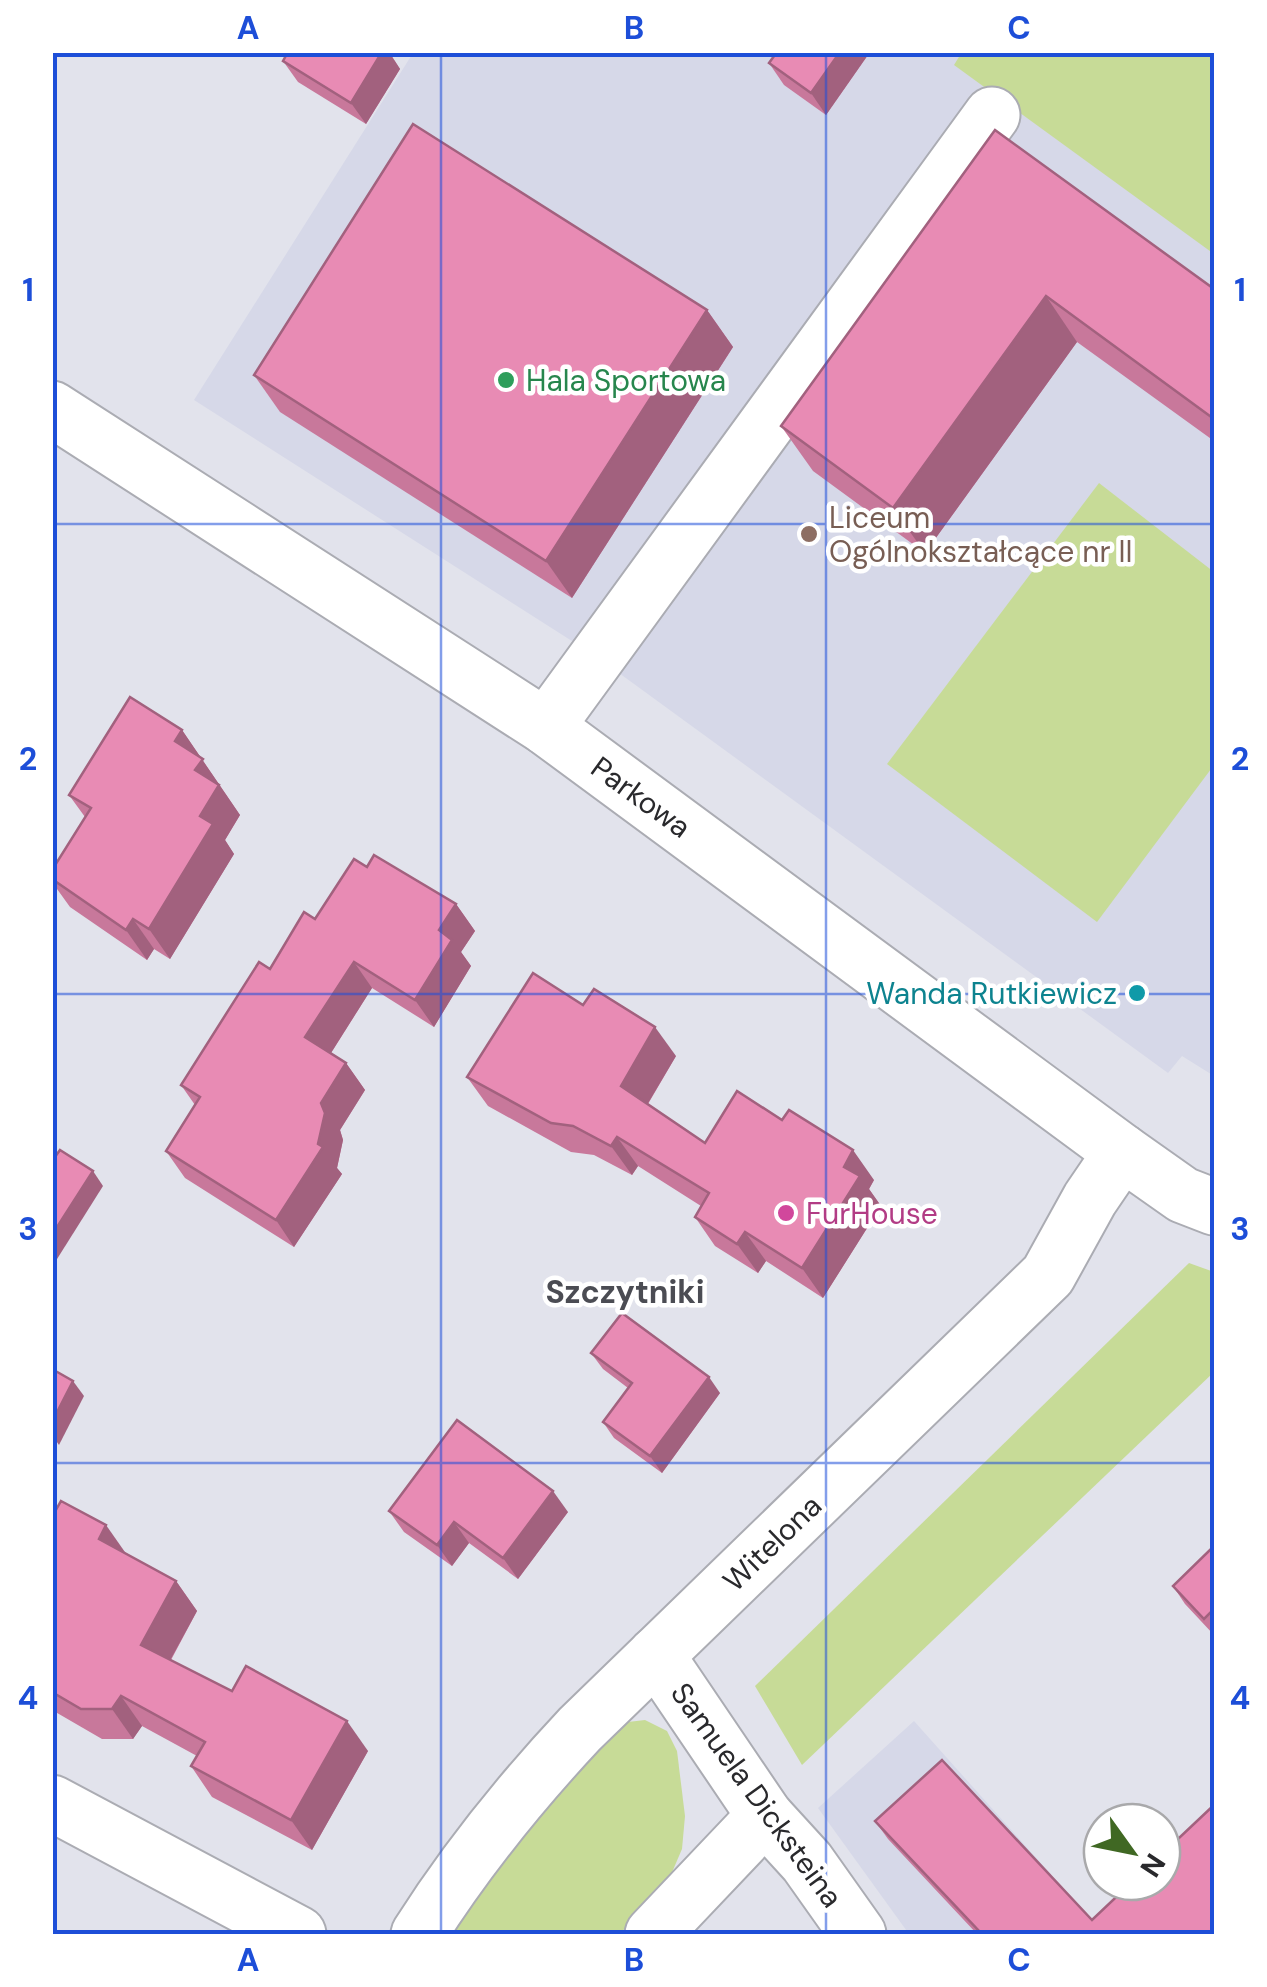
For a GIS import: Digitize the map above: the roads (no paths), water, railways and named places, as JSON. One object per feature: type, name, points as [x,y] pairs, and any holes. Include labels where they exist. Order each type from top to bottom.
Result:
[{"type":"street","points":[[546,727],[992,115]]},
{"type":"street","name":"Parkowa","points":[[52,410],[546,727],[1122,1152],[1183,1194],[1214,1207]]},
{"type":"street","name":"Witelona","points":[[419,1934],[452,1882],[531,1781],[1048,1275],[1090,1198],[1122,1152]]},
{"type":"street","name":"Samuela Dicksteina","points":[[656,1656],[765,1816],[807,1862],[858,1934]]},
{"type":"street","points":[[52,1803],[298,1934]]},
{"type":"street","points":[[653,1934],[765,1816]]},
{"type":"place","name":"Hala Sportowa","points":[[506,380]]},
{"type":"place","name":"Liceum Ogólnokształcące nr II","points":[[809,534]]},
{"type":"place","name":"Wanda Rutkiewicz","points":[[1137,993]]},
{"type":"place","name":"FurHouse","points":[[786,1213]]},
{"type":"district","name":"Szczytniki","points":[[625,1292]]}]
